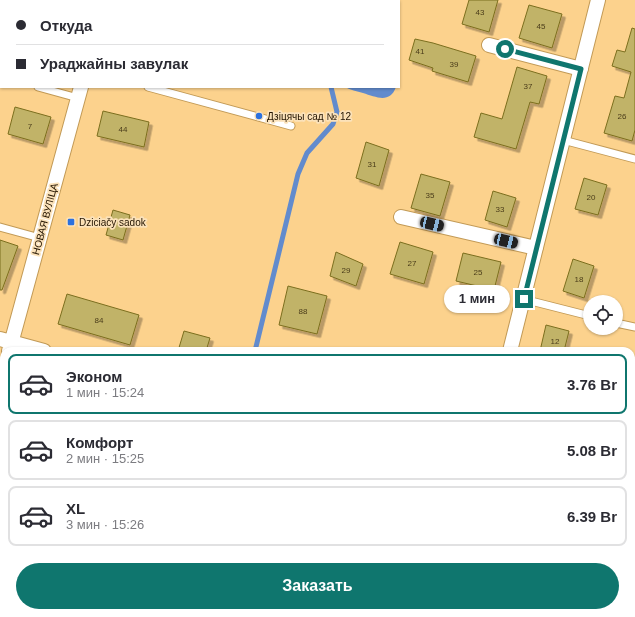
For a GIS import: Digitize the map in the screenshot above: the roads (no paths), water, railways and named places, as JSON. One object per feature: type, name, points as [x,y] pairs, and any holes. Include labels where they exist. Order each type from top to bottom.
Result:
[{"type":"street","points":[[511,347],[598,0]]},
{"type":"street","points":[[489,45],[581,69]]},
{"type":"street","name":"НОВАЯ ВУЛІЦА","points":[[7,344],[40,238],[79,92]]},
{"type":"street","points":[[402,217],[536,248]]},
{"type":"street","points":[[7,344],[23,347]]},
{"type":"lane","points":[[46,88],[79,92]]},
{"type":"lane","points":[[152,88],[291,126]]},
{"type":"lane","points":[[563,140],[635,159]]},
{"type":"lane","points":[[0,227],[40,238]]},
{"type":"lane","points":[[524,299],[583,314]]},
{"type":"lane","points":[[623,324],[635,327]]},
{"type":"water","points":[[347,88],[395,88],[390,96],[382,98]]},
{"type":"waterway","points":[[256,347],[298,174],[307,153],[333,124],[337,112],[331,88]]},
{"type":"place","name":"Дзіцячы сад № 12","points":[[259,116]]},
{"type":"place","name":"Dziciačy sadok","points":[[71,222]]}]
